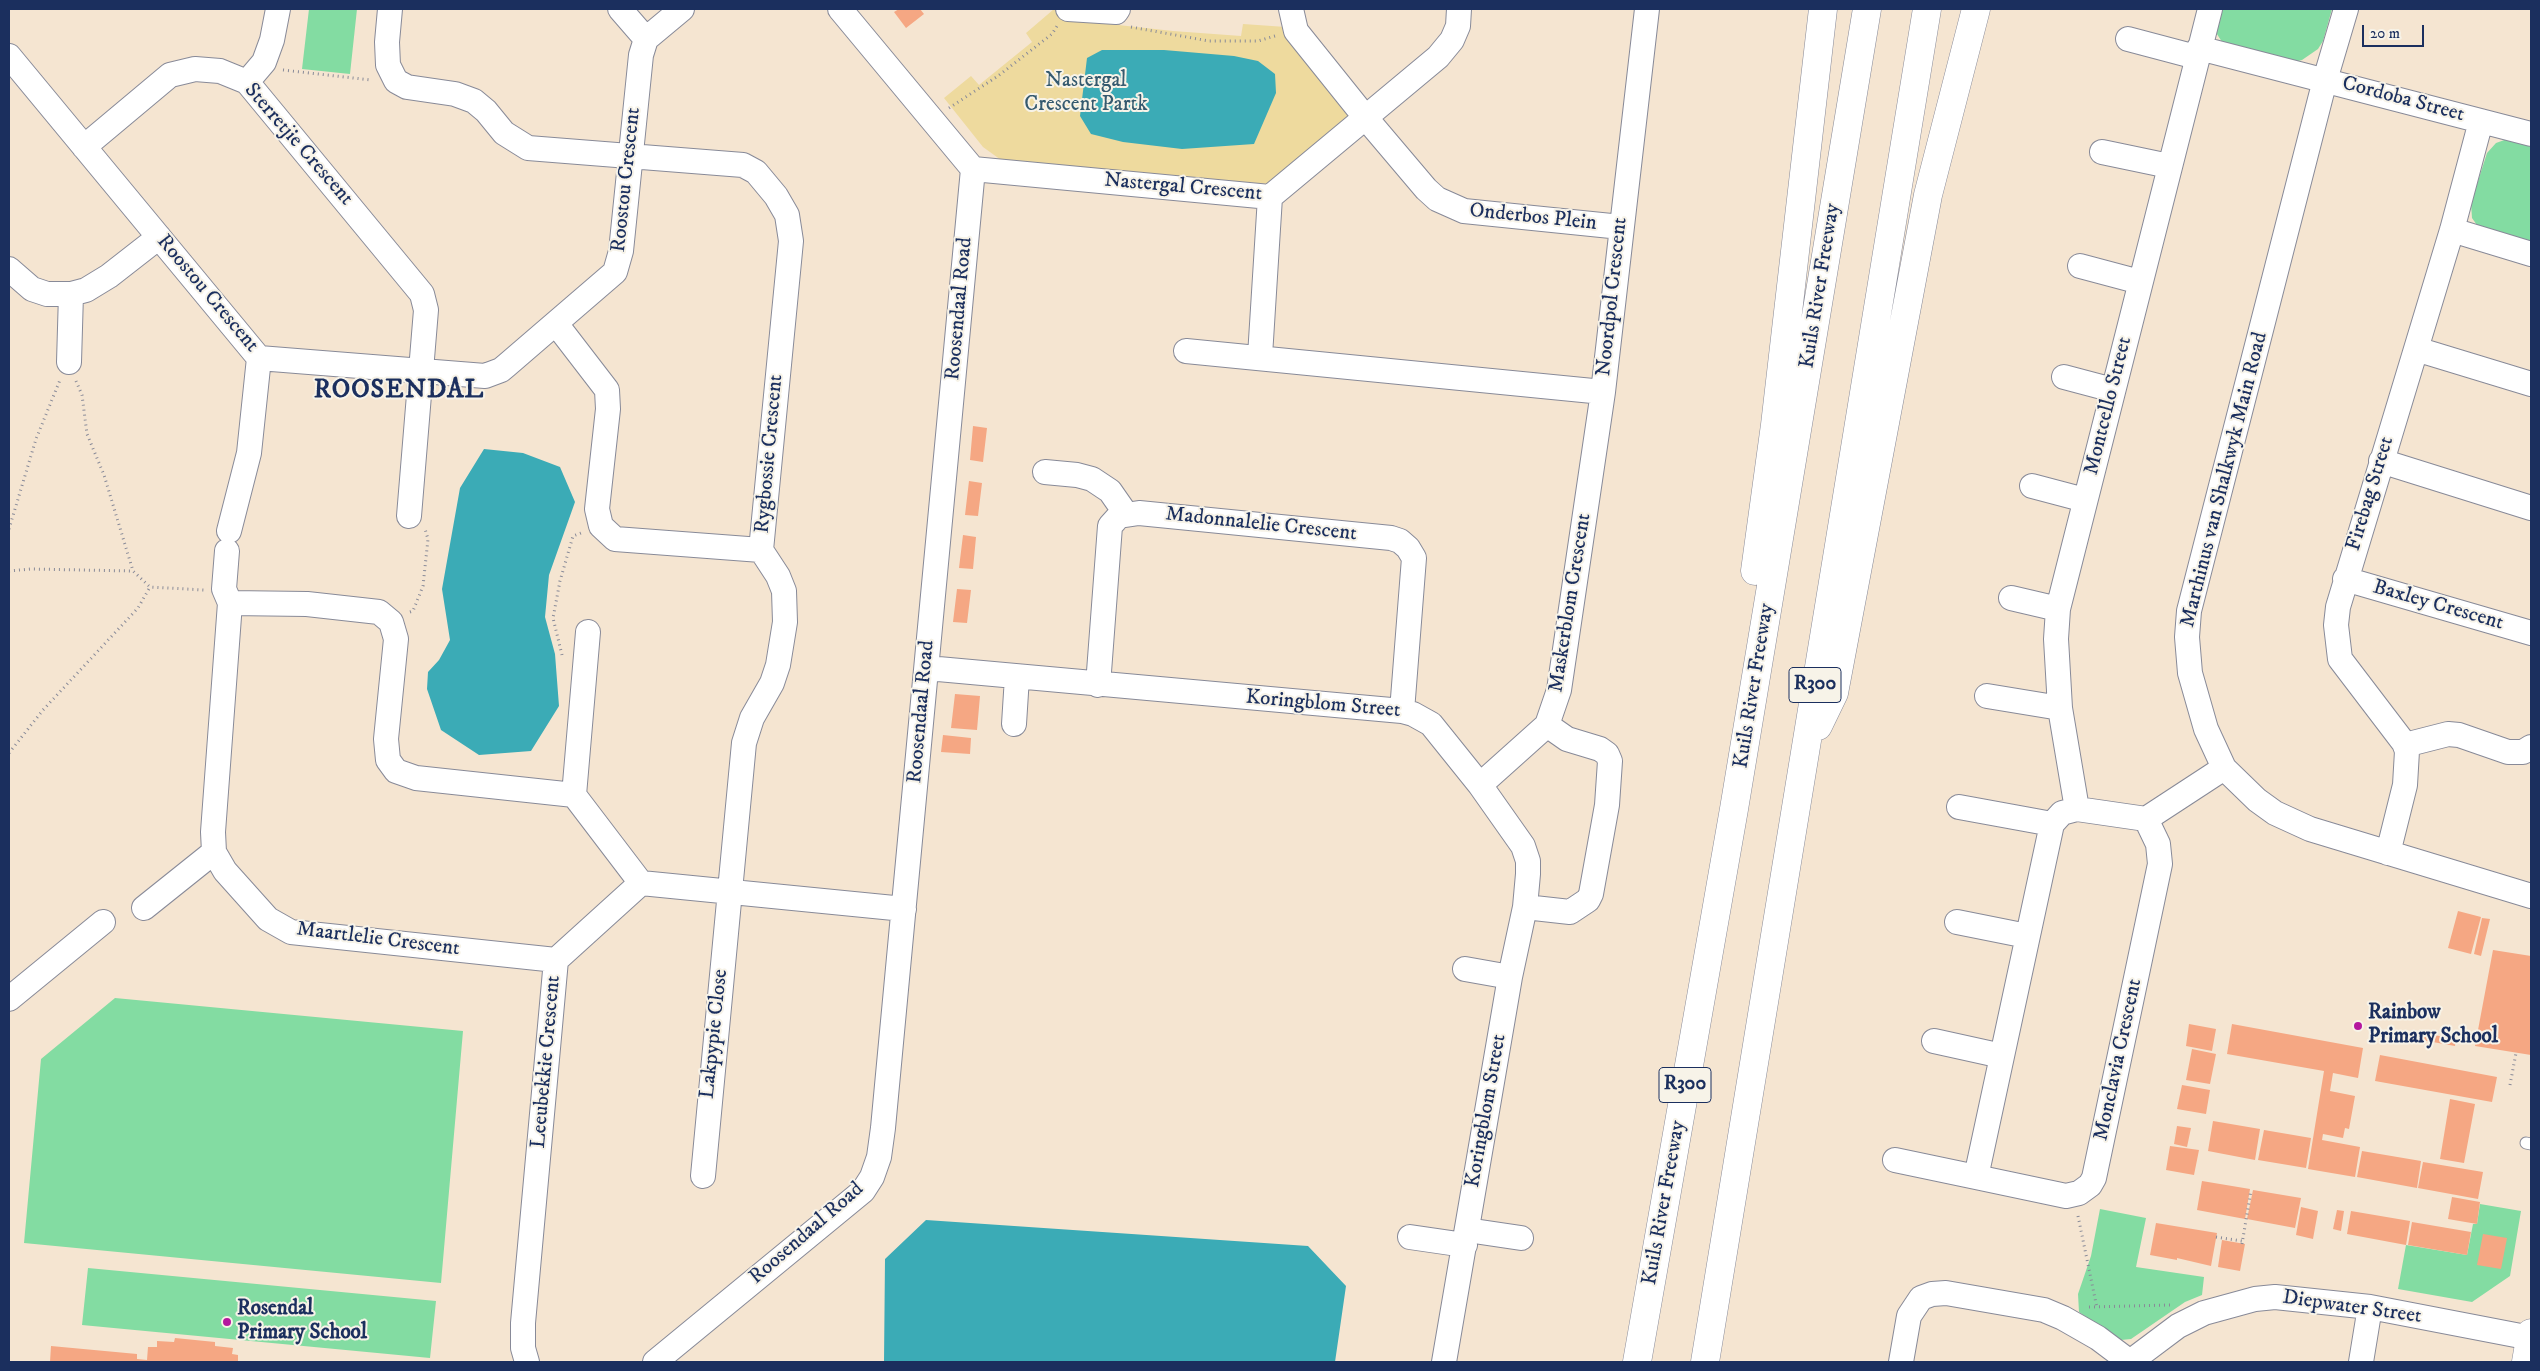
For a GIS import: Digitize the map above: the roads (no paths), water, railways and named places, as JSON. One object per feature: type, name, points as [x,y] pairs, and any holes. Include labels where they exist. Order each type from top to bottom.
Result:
[{"type":"highway","points":[[1734,809],[1738,695],[1776,415],[1823,9]]},
{"type":"highway","name":"Kuils River Freeway","points":[[1636,1362],[1734,809],[1867,9]]},
{"type":"highway","name":"R300","points":[[1705,1362],[1927,9]]},
{"type":"highway","points":[[1803,759],[1834,693],[1928,195],[1976,9]]},
{"type":"street","points":[[247,82],[264,62],[272,40],[278,9]]},
{"type":"street","name":"Rygbossie Crescent","points":[[390,9],[387,42],[388,65],[396,81],[408,87],[455,94],[474,101],[486,111],[504,133],[528,148],[748,166],[772,189],[787,215],[791,241],[761,550],[615,539],[601,526],[598,509],[608,409],[606,390],[557,325]]},
{"type":"street","points":[[620,9],[646,39],[682,9]]},
{"type":"street","points":[[840,9],[973,169]]},
{"type":"street","points":[[1069,9],[1117,10]]},
{"type":"street","name":"Nastergal Crescent","points":[[973,169],[1270,197],[1447,48],[1458,26],[1459,9]]},
{"type":"street","name":"Noordpol Crescent","points":[[1186,351],[1260,356],[1603,392],[1647,9]]},
{"type":"street","name":"Montcello Street","points":[[2077,809],[2060,708],[2056,639],[2058,609],[2210,9]]},
{"type":"street","name":"Marthinus van Shalkwyk Main Road","points":[[2346,9],[2325,80],[2189,612],[2187,637],[2190,673],[2206,729],[2224,768],[2236,781],[2275,813],[2310,829],[2531,896]]},
{"type":"street","name":"Onderbos Plein","points":[[1294,20],[1366,117],[1426,188],[1448,206],[1488,215],[1621,227]]},
{"type":"street","name":"Roostou Crescent","points":[[9,56],[259,358],[476,376],[493,374],[501,370],[557,325],[615,272],[621,251],[632,156],[638,70],[646,39]]},
{"type":"street","name":"Cordoba Street","points":[[2128,39],[2325,80],[2531,134]]},
{"type":"street","name":"Sterretjie Crescent","points":[[84,147],[170,75],[195,69],[220,71],[247,82],[422,294],[426,310],[410,516]]},
{"type":"street","name":"Firebag Street","points":[[2405,745],[2340,659],[2336,625],[2345,578],[2452,230],[2481,121]]},
{"type":"street","points":[[2102,152],[2169,166]]},
{"type":"street","name":"Roosendaal Road","points":[[655,1362],[863,1191],[872,1177],[879,1157],[973,169]]},
{"type":"street","points":[[1260,356],[1270,197]]},
{"type":"street","points":[[2452,230],[2531,254]]},
{"type":"street","points":[[9,269],[19,280],[32,289],[47,294],[71,294],[86,290],[109,276],[159,237]]},
{"type":"street","points":[[2080,266],[2140,282]]},
{"type":"street","points":[[69,362],[71,294]]},
{"type":"street","points":[[2416,349],[2531,384]]},
{"type":"street","points":[[144,908],[214,852],[213,832],[227,596],[228,541],[249,453],[259,358]]},
{"type":"street","points":[[2064,377],[2113,390]]},
{"type":"street","name":"Maskerblom Crescent","points":[[1547,726],[1559,690],[1603,392]]},
{"type":"street","points":[[2381,461],[2531,508]]},
{"type":"street","points":[[1046,472],[1077,475],[1092,479],[1110,492],[1126,514],[1119,516],[1110,526],[1098,684]]},
{"type":"street","points":[[2032,486],[2085,500]]},
{"type":"street","name":"Madonnalelie Crescent","points":[[1126,514],[1139,513],[1332,532],[1400,541],[1408,548],[1414,558],[1402,711]]},
{"type":"street","name":"Lakpypie Close","points":[[703,1176],[744,743],[752,718],[772,683],[778,665],[786,622],[784,592],[778,576],[761,550]]},
{"type":"street","name":"Baxley Crescent","points":[[2345,578],[2531,633]]},
{"type":"street","points":[[227,596],[380,612],[391,622],[396,639],[386,740],[388,760],[396,771],[416,778],[574,795]]},
{"type":"street","points":[[2011,598],[2058,609]]},
{"type":"street","points":[[588,632],[574,795],[642,882],[904,909]]},
{"type":"street","name":"Koringblom Street","points":[[926,668],[1402,711],[1424,718],[1431,724],[1480,785],[1515,832],[1526,853],[1528,874],[1525,907],[1510,977],[1444,1362]]},
{"type":"street","points":[[1014,724],[1017,677]]},
{"type":"street","points":[[1988,696],[2060,708]]},
{"type":"street","points":[[1480,785],[1547,726],[1568,739],[1600,749],[1607,754],[1610,762],[1607,805],[1591,894],[1588,900],[1576,910],[1562,913],[1525,907]]},
{"type":"street","points":[[2388,853],[2405,785],[2408,756],[2405,745],[2448,734],[2459,735],[2508,752],[2523,752],[2531,747]]},
{"type":"street","points":[[1895,1160],[1976,1177],[2052,824],[2062,813],[2077,809],[2146,819],[2224,768]]},
{"type":"street","points":[[1959,807],[2052,824]]},
{"type":"street","name":"Monclavia Crescent","points":[[1976,1177],[2059,1195],[2073,1195],[2090,1185],[2094,1178],[2160,864],[2158,844],[2146,819]]},
{"type":"street","name":"Maartlelie Crescent","points":[[214,852],[225,871],[268,919],[291,932],[556,960]]},
{"type":"street","name":"Leeubekkie Crescent","points":[[527,1362],[524,1348],[523,1323],[556,960],[642,882]]},
{"type":"street","points":[[9,999],[103,922]]},
{"type":"street","points":[[1957,922],[2027,936]]},
{"type":"street","points":[[1465,969],[1510,977]]},
{"type":"street","points":[[1934,1041],[2002,1056]]},
{"type":"street","points":[[1410,1237],[1521,1238]]},
{"type":"street","points":[[1901,1362],[1909,1316],[1921,1298],[1932,1294],[1946,1293],[2044,1310],[2063,1318],[2098,1338],[2130,1362]]},
{"type":"street","name":"Diepwater Street","points":[[2130,1362],[2178,1326],[2204,1313],[2255,1299],[2275,1297],[2370,1307],[2530,1343]]},
{"type":"street","points":[[2361,1362],[2370,1307]]},
{"type":"water","points":[[1102,50],[1164,50],[1234,56],[1258,61],[1275,74],[1276,93],[1254,144],[1182,149],[1123,142],[1091,134],[1080,116],[1087,58]]},
{"type":"water","points":[[484,449],[523,453],[560,467],[575,502],[549,575],[545,617],[555,654],[559,706],[531,751],[479,755],[441,730],[427,689],[428,672],[439,660],[450,640],[442,589],[460,488]]},
{"type":"water","points":[[926,1220],[1308,1246],[1346,1286],[1335,1362],[884,1362],[885,1259]]},
{"type":"place","name":"Rainbow Primary School","points":[[2358,1026]]},
{"type":"place","name":"Rosendal Primary School","points":[[227,1322]]},
{"type":"district","name":"ROOSENDAL","points":[[399,392]]},
{"type":"park label","name":"Nastergal Crescent Partk","points":[[1086,94]]}]
